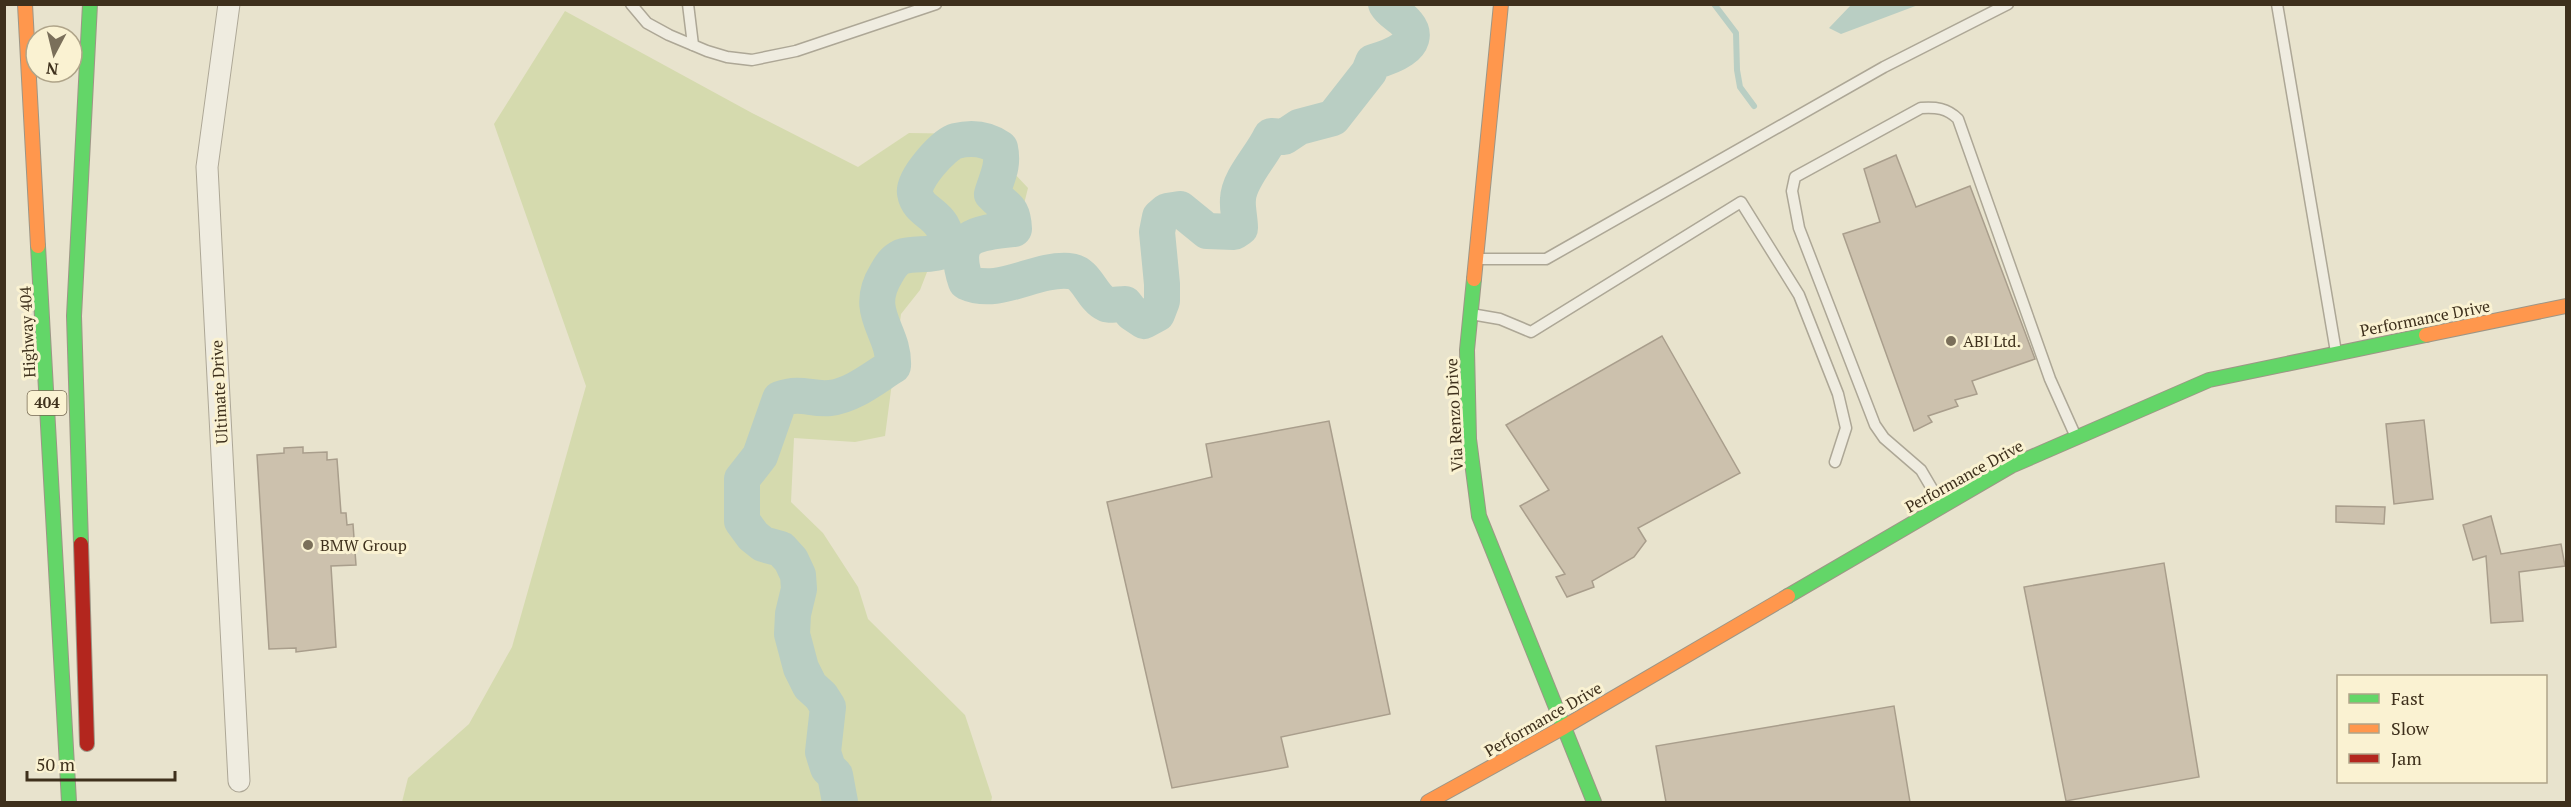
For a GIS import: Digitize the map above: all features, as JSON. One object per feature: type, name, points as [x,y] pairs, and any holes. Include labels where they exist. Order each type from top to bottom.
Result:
[{"type":"main road","name":"Highway 404","points":[[26,4],[69,802]]},
{"type":"main road","points":[[88,755],[74,316],[86,42],[90,4]]},
{"type":"main road","name":"Via Renzo Drive","points":[[1500,11],[1467,350],[1468,439],[1479,516],[1594,802]]},
{"type":"main road","name":"Performance Drive","points":[[1428,802],[1564,727],[2011,466],[2076,437],[2209,380],[2566,306]]},
{"type":"street","name":"Ultimate Drive","points":[[229,4],[207,167],[239,782]]},
{"type":"lane","points":[[631,4],[646,23],[693,45],[727,57],[752,60],[796,51],[936,4]]},
{"type":"lane","points":[[687,4],[693,45]]},
{"type":"lane","points":[[1476,260],[1546,259],[1884,67],[2008,4]]},
{"type":"lane","points":[[2277,4],[2336,353]]},
{"type":"lane","points":[[1942,506],[1921,470],[1884,438],[1875,425],[1799,228],[1792,191],[1796,177],[1921,108],[1936,107],[1946,110],[1958,119],[2050,379],[2076,437]]},
{"type":"lane","points":[[1471,314],[1500,319],[1531,332],[1648,257],[1741,202],[1799,295],[1838,394],[1846,428],[1835,462]]},
{"type":"green space","points":[[565,11],[752,113],[858,167],[909,133],[977,134],[1028,188],[1018,228],[999,239],[959,237],[936,249],[920,290],[901,314],[885,436],[855,442],[794,438],[791,502],[823,533],[858,587],[868,619],[965,715],[992,797],[991,802],[402,802],[408,778],[469,724],[512,647],[586,386],[494,124]]},
{"type":"shaded area","points":[[1851,5],[1918,5],[1841,34],[1829,28]]},
{"type":"building","points":[[1896,155],[1916,207],[1970,186],[2035,359],[1972,381],[1977,394],[1955,400],[1958,406],[1928,416],[1932,422],[1914,431],[1843,234],[1880,222],[1864,169]]},
{"type":"building","points":[[1662,336],[1740,473],[1638,528],[1646,541],[1634,557],[1592,581],[1594,587],[1567,597],[1556,577],[1565,574],[1520,506],[1549,490],[1506,425]]},
{"type":"building","points":[[2424,420],[2433,499],[2394,504],[2386,424]]},
{"type":"building","points":[[1329,421],[1390,714],[1281,737],[1288,767],[1172,788],[1107,502],[1212,477],[1206,444]]},
{"type":"building","name":"BMW Group","points":[[303,447],[303,453],[327,452],[327,460],[337,459],[341,513],[346,513],[347,525],[353,524],[356,565],[331,566],[336,647],[296,652],[296,648],[269,649],[257,455],[284,453],[284,448]]},
{"type":"building","points":[[2336,506],[2385,507],[2384,524],[2336,522]]},
{"type":"building","points":[[2491,516],[2501,554],[2561,544],[2565,566],[2519,572],[2523,621],[2491,623],[2486,556],[2473,560],[2463,525]]},
{"type":"building","points":[[2164,563],[2199,777],[2066,801],[2024,587]]},
{"type":"building","points":[[1894,706],[1910,802],[1666,802],[1656,746]]},
{"type":"waterway","points":[[840,802],[835,775],[828,768],[823,752],[828,707],[821,696],[810,686],[801,668],[792,634],[793,614],[799,589],[798,575],[791,560],[781,549],[763,544],[753,536],[742,521],[742,479],[760,456],[780,399],[794,396],[838,397],[863,385],[893,366],[889,342],[878,311],[879,288],[890,267],[901,257],[946,250],[943,228],[939,221],[922,207],[915,193],[915,187],[923,172],[944,149],[956,141],[979,140],[1000,148],[1001,166],[992,194],[1008,208],[1014,229],[988,232],[969,239],[961,254],[966,282],[979,286],[991,286],[1056,271],[1075,272],[1085,280],[1101,301],[1108,305],[1125,304],[1132,313],[1144,321],[1157,314],[1162,301],[1157,232],[1160,217],[1167,211],[1180,209],[1207,231],[1234,232],[1240,228],[1239,191],[1271,136],[1284,137],[1299,127],[1333,118],[1369,72],[1373,62],[1395,54],[1408,45],[1411,32],[1407,24],[1386,4]]},
{"type":"waterway","points":[[1714,4],[1736,33],[1740,87],[1754,106]]},
{"type":"traffic: fast","points":[[81,544],[74,316],[90,4]]},
{"type":"traffic: fast","points":[[38,246],[69,802]]},
{"type":"traffic: fast","points":[[1474,279],[1467,350],[1469,439],[1479,516],[1594,802]]},
{"type":"traffic: fast","points":[[1788,596],[2011,466],[2209,380],[2426,335]]},
{"type":"traffic: slow","points":[[25,4],[38,246]]},
{"type":"traffic: slow","points":[[1474,279],[1501,4]]},
{"type":"traffic: slow","points":[[2426,335],[2566,306]]},
{"type":"traffic: slow","points":[[1428,802],[1564,727],[1788,596]]},
{"type":"traffic: jam","points":[[81,544],[87,744]]},
{"type":"place","name":"ABI Ltd.","points":[[1951,341]]},
{"type":"place","name":"BMW Group","points":[[308,545]]}]
